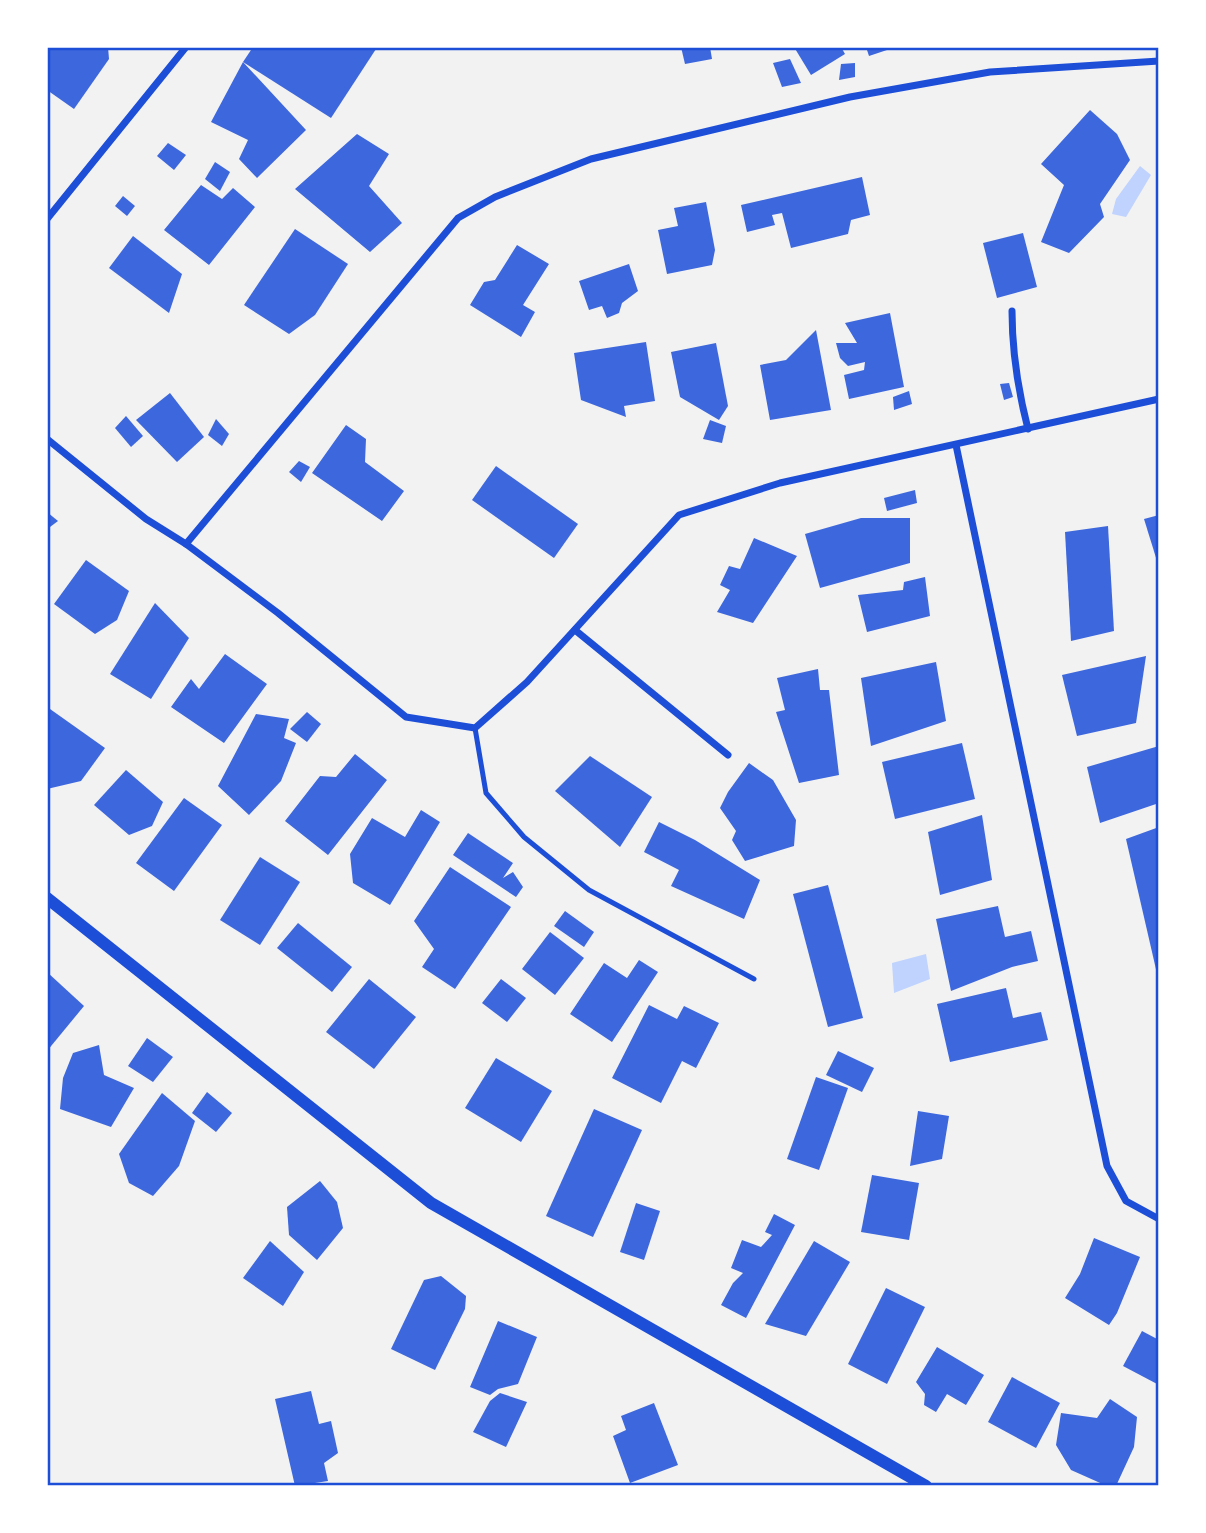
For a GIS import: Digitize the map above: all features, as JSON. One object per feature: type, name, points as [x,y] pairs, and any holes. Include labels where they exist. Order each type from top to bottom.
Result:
[{"type":"street","points":[[47,219],[186,47]]},
{"type":"street","points":[[186,544],[458,218],[495,197],[591,159],[850,97],[990,72],[1159,61]]},
{"type":"street","points":[[1012,312],[1020,398],[1028,429]]},
{"type":"street","points":[[47,439],[146,519],[186,544],[278,612],[406,716],[475,728],[527,682],[679,514],[780,483],[1159,399]]},
{"type":"street","points":[[956,445],[1107,1166],[1126,1201],[1159,1219]]},
{"type":"street","points":[[575,630],[728,755]]},
{"type":"street","points":[[47,898],[430,1203],[926,1486]]},
{"type":"lane","points":[[475,728],[486,793],[524,837],[589,890],[754,979]]},
{"type":"water","points":[[1140,166],[1151,175],[1126,217],[1112,214],[1116,199]]},
{"type":"water","points":[[926,954],[930,979],[894,993],[892,963]]},
{"type":"building","points":[[47,47],[108,47],[109,59],[74,109],[47,90]]},
{"type":"building","points":[[253,47],[376,49],[331,118],[243,62]]},
{"type":"building","points":[[681,47],[710,47],[712,59],[685,64]]},
{"type":"building","points":[[794,47],[841,47],[845,54],[811,75]]},
{"type":"building","points":[[866,47],[893,47],[893,48],[869,56]]},
{"type":"building","points":[[790,59],[801,83],[782,87],[773,63]]},
{"type":"building","points":[[243,62],[306,130],[257,178],[239,159],[248,140],[211,122]]},
{"type":"building","points":[[855,63],[855,77],[839,80],[841,64]]},
{"type":"building","points":[[1090,110],[1117,134],[1130,160],[1100,204],[1104,217],[1069,253],[1041,242],[1064,185],[1041,164]]},
{"type":"building","points":[[357,134],[389,154],[369,186],[402,223],[370,252],[295,189]]},
{"type":"building","points":[[168,143],[186,155],[174,170],[157,156]]},
{"type":"building","points":[[215,162],[230,172],[220,191],[205,179]]},
{"type":"building","points":[[862,177],[870,215],[851,220],[848,234],[791,248],[782,213],[772,215],[775,225],[747,232],[741,205]]},
{"type":"building","points":[[201,185],[222,199],[233,188],[255,207],[209,265],[164,230]]},
{"type":"building","points":[[123,196],[135,206],[127,216],[115,206]]},
{"type":"building","points":[[706,202],[715,250],[712,265],[667,274],[658,230],[678,226],[674,208]]},
{"type":"building","points":[[295,229],[348,264],[315,315],[289,334],[244,305]]},
{"type":"building","points":[[1023,233],[1037,287],[997,298],[983,243]]},
{"type":"building","points":[[133,236],[182,274],[169,313],[109,268]]},
{"type":"building","points":[[517,245],[549,264],[523,305],[535,312],[521,337],[470,305],[484,282],[495,280]]},
{"type":"building","points":[[629,264],[638,291],[622,303],[619,313],[607,318],[602,306],[589,310],[579,281]]},
{"type":"building","points":[[890,313],[904,387],[849,399],[844,375],[864,370],[865,362],[848,366],[840,358],[836,343],[857,343],[845,323]]},
{"type":"building","points":[[816,330],[831,410],[770,420],[760,365],[786,360]]},
{"type":"building","points":[[646,342],[655,401],[624,406],[626,417],[581,400],[574,353]]},
{"type":"building","points":[[716,343],[728,406],[719,420],[680,397],[671,352]]},
{"type":"building","points":[[1009,383],[1013,397],[1004,400],[1000,384]]},
{"type":"building","points":[[909,391],[912,404],[894,410],[893,397]]},
{"type":"building","points":[[170,393],[204,437],[177,462],[136,420]]},
{"type":"building","points":[[126,416],[143,436],[131,447],[115,428]]},
{"type":"building","points":[[216,419],[229,434],[222,446],[208,435]]},
{"type":"building","points":[[710,420],[726,426],[722,443],[703,439]]},
{"type":"building","points":[[346,425],[366,439],[365,462],[404,491],[382,521],[312,473]]},
{"type":"building","points":[[299,461],[310,467],[301,482],[289,472]]},
{"type":"building","points":[[496,466],[578,524],[554,558],[472,500]]},
{"type":"building","points":[[915,490],[917,503],[887,511],[884,498]]},
{"type":"building","points":[[47,512],[58,521],[50,527],[47,525]]},
{"type":"building","points":[[1159,515],[1159,560],[1157,561],[1144,519]]},
{"type":"building","points":[[861,518],[910,518],[910,563],[820,588],[805,534]]},
{"type":"building","points":[[1108,526],[1114,631],[1071,641],[1065,532]]},
{"type":"building","points":[[754,538],[797,556],[753,623],[717,612],[730,590],[720,585],[729,566],[740,569]]},
{"type":"building","points":[[86,560],[129,591],[117,620],[95,634],[54,604]]},
{"type":"building","points":[[925,577],[930,616],[867,632],[858,595],[903,590],[904,582]]},
{"type":"building","points":[[155,603],[189,638],[151,699],[110,674]]},
{"type":"building","points":[[225,654],[267,684],[224,743],[171,707],[191,679],[199,689]]},
{"type":"building","points":[[1146,656],[1136,723],[1077,736],[1062,675]]},
{"type":"building","points":[[936,662],[946,721],[871,746],[861,678]]},
{"type":"building","points":[[818,669],[820,690],[829,690],[839,775],[799,783],[776,712],[785,710],[777,678]]},
{"type":"building","points":[[50,709],[105,748],[81,781],[47,789],[47,713]]},
{"type":"building","points":[[307,712],[321,724],[307,742],[290,729]]},
{"type":"building","points":[[256,714],[289,719],[284,738],[296,743],[281,781],[249,815],[218,786]]},
{"type":"building","points":[[962,743],[975,799],[895,819],[882,762]]},
{"type":"building","points":[[1159,746],[1159,803],[1100,823],[1087,767]]},
{"type":"building","points":[[355,754],[387,780],[328,855],[285,821],[320,776],[336,777]]},
{"type":"building","points":[[590,756],[652,797],[620,847],[555,791]]},
{"type":"building","points":[[749,763],[773,780],[796,820],[794,846],[745,861],[732,840],[736,831],[720,808]]},
{"type":"building","points":[[126,770],[163,802],[152,826],[129,835],[94,805]]},
{"type":"building","points":[[184,798],[222,825],[174,891],[136,863]]},
{"type":"building","points":[[421,810],[440,822],[390,905],[353,883],[350,854],[372,818],[405,837]]},
{"type":"building","points":[[982,815],[992,880],[940,895],[928,832]]},
{"type":"building","points":[[659,822],[695,840],[760,880],[744,919],[671,886],[679,870],[644,852]]},
{"type":"building","points":[[1159,827],[1159,978],[1158,978],[1126,839]]},
{"type":"building","points":[[468,833],[513,863],[503,878],[513,872],[523,887],[516,897],[453,855]]},
{"type":"building","points":[[260,857],[300,882],[260,945],[220,920]]},
{"type":"building","points":[[450,867],[511,907],[455,989],[422,967],[434,949],[414,921]]},
{"type":"building","points":[[828,885],[863,1018],[828,1027],[793,894]]},
{"type":"building","points":[[998,906],[1005,937],[1031,931],[1038,961],[1012,967],[951,991],[936,919]]},
{"type":"building","points":[[565,911],[594,932],[584,947],[554,926]]},
{"type":"building","points":[[298,923],[352,967],[332,992],[277,948]]},
{"type":"building","points":[[550,932],[584,958],[555,995],[522,969]]},
{"type":"building","points":[[639,960],[658,972],[612,1042],[570,1014],[604,963],[627,978]]},
{"type":"building","points":[[47,972],[84,1006],[47,1051]]},
{"type":"building","points":[[369,979],[416,1017],[374,1069],[326,1032]]},
{"type":"building","points":[[501,979],[526,998],[507,1022],[482,1003]]},
{"type":"building","points":[[1006,988],[1013,1018],[1041,1012],[1048,1040],[950,1062],[937,1004]]},
{"type":"building","points":[[649,1005],[677,1019],[684,1006],[719,1023],[696,1068],[682,1061],[661,1103],[612,1078]]},
{"type":"building","points":[[147,1038],[173,1057],[153,1082],[128,1066]]},
{"type":"building","points":[[99,1045],[104,1075],[134,1088],[111,1127],[60,1109],[63,1078],[73,1053]]},
{"type":"building","points":[[838,1051],[874,1068],[862,1092],[826,1075]]},
{"type":"building","points":[[496,1058],[552,1091],[521,1142],[465,1108]]},
{"type":"building","points":[[816,1077],[848,1088],[819,1170],[787,1159]]},
{"type":"building","points":[[207,1092],[232,1113],[216,1132],[192,1113]]},
{"type":"building","points":[[162,1093],[195,1121],[179,1166],[153,1196],[129,1183],[119,1154]]},
{"type":"building","points":[[594,1109],[642,1130],[593,1237],[546,1216]]},
{"type":"building","points":[[918,1111],[949,1116],[942,1159],[910,1166]]},
{"type":"building","points":[[872,1175],[919,1183],[909,1240],[861,1232]]},
{"type":"building","points":[[320,1181],[337,1202],[343,1228],[317,1260],[289,1235],[287,1207]]},
{"type":"building","points":[[636,1203],[660,1211],[644,1260],[620,1252]]},
{"type":"building","points":[[774,1214],[795,1225],[746,1318],[721,1305],[733,1283],[743,1273],[731,1268],[742,1240],[761,1247],[772,1235],[765,1232]]},
{"type":"building","points":[[1094,1238],[1140,1257],[1117,1313],[1109,1325],[1065,1298],[1080,1274]]},
{"type":"building","points":[[270,1241],[304,1272],[283,1306],[243,1278]]},
{"type":"building","points":[[814,1241],[850,1262],[806,1336],[765,1324]]},
{"type":"building","points":[[441,1276],[466,1296],[465,1309],[435,1370],[391,1349],[424,1280]]},
{"type":"building","points":[[886,1288],[925,1307],[887,1384],[848,1364]]},
{"type":"building","points":[[498,1321],[537,1337],[518,1384],[498,1389],[490,1395],[470,1387]]},
{"type":"building","points":[[1142,1331],[1159,1340],[1159,1385],[1123,1366]]},
{"type":"building","points":[[937,1347],[984,1375],[966,1405],[947,1394],[936,1412],[924,1405],[925,1394],[916,1382]]},
{"type":"building","points":[[1012,1377],[1060,1403],[1036,1448],[988,1422]]},
{"type":"building","points":[[311,1391],[319,1424],[331,1421],[338,1453],[324,1463],[328,1481],[295,1486],[275,1399]]},
{"type":"building","points":[[500,1393],[527,1402],[506,1447],[473,1432],[490,1401]]},
{"type":"building","points":[[1110,1399],[1137,1417],[1134,1447],[1116,1486],[1107,1486],[1071,1470],[1056,1445],[1061,1413],[1097,1418]]},
{"type":"building","points":[[654,1403],[678,1465],[630,1483],[613,1436],[626,1430],[621,1416]]}]
